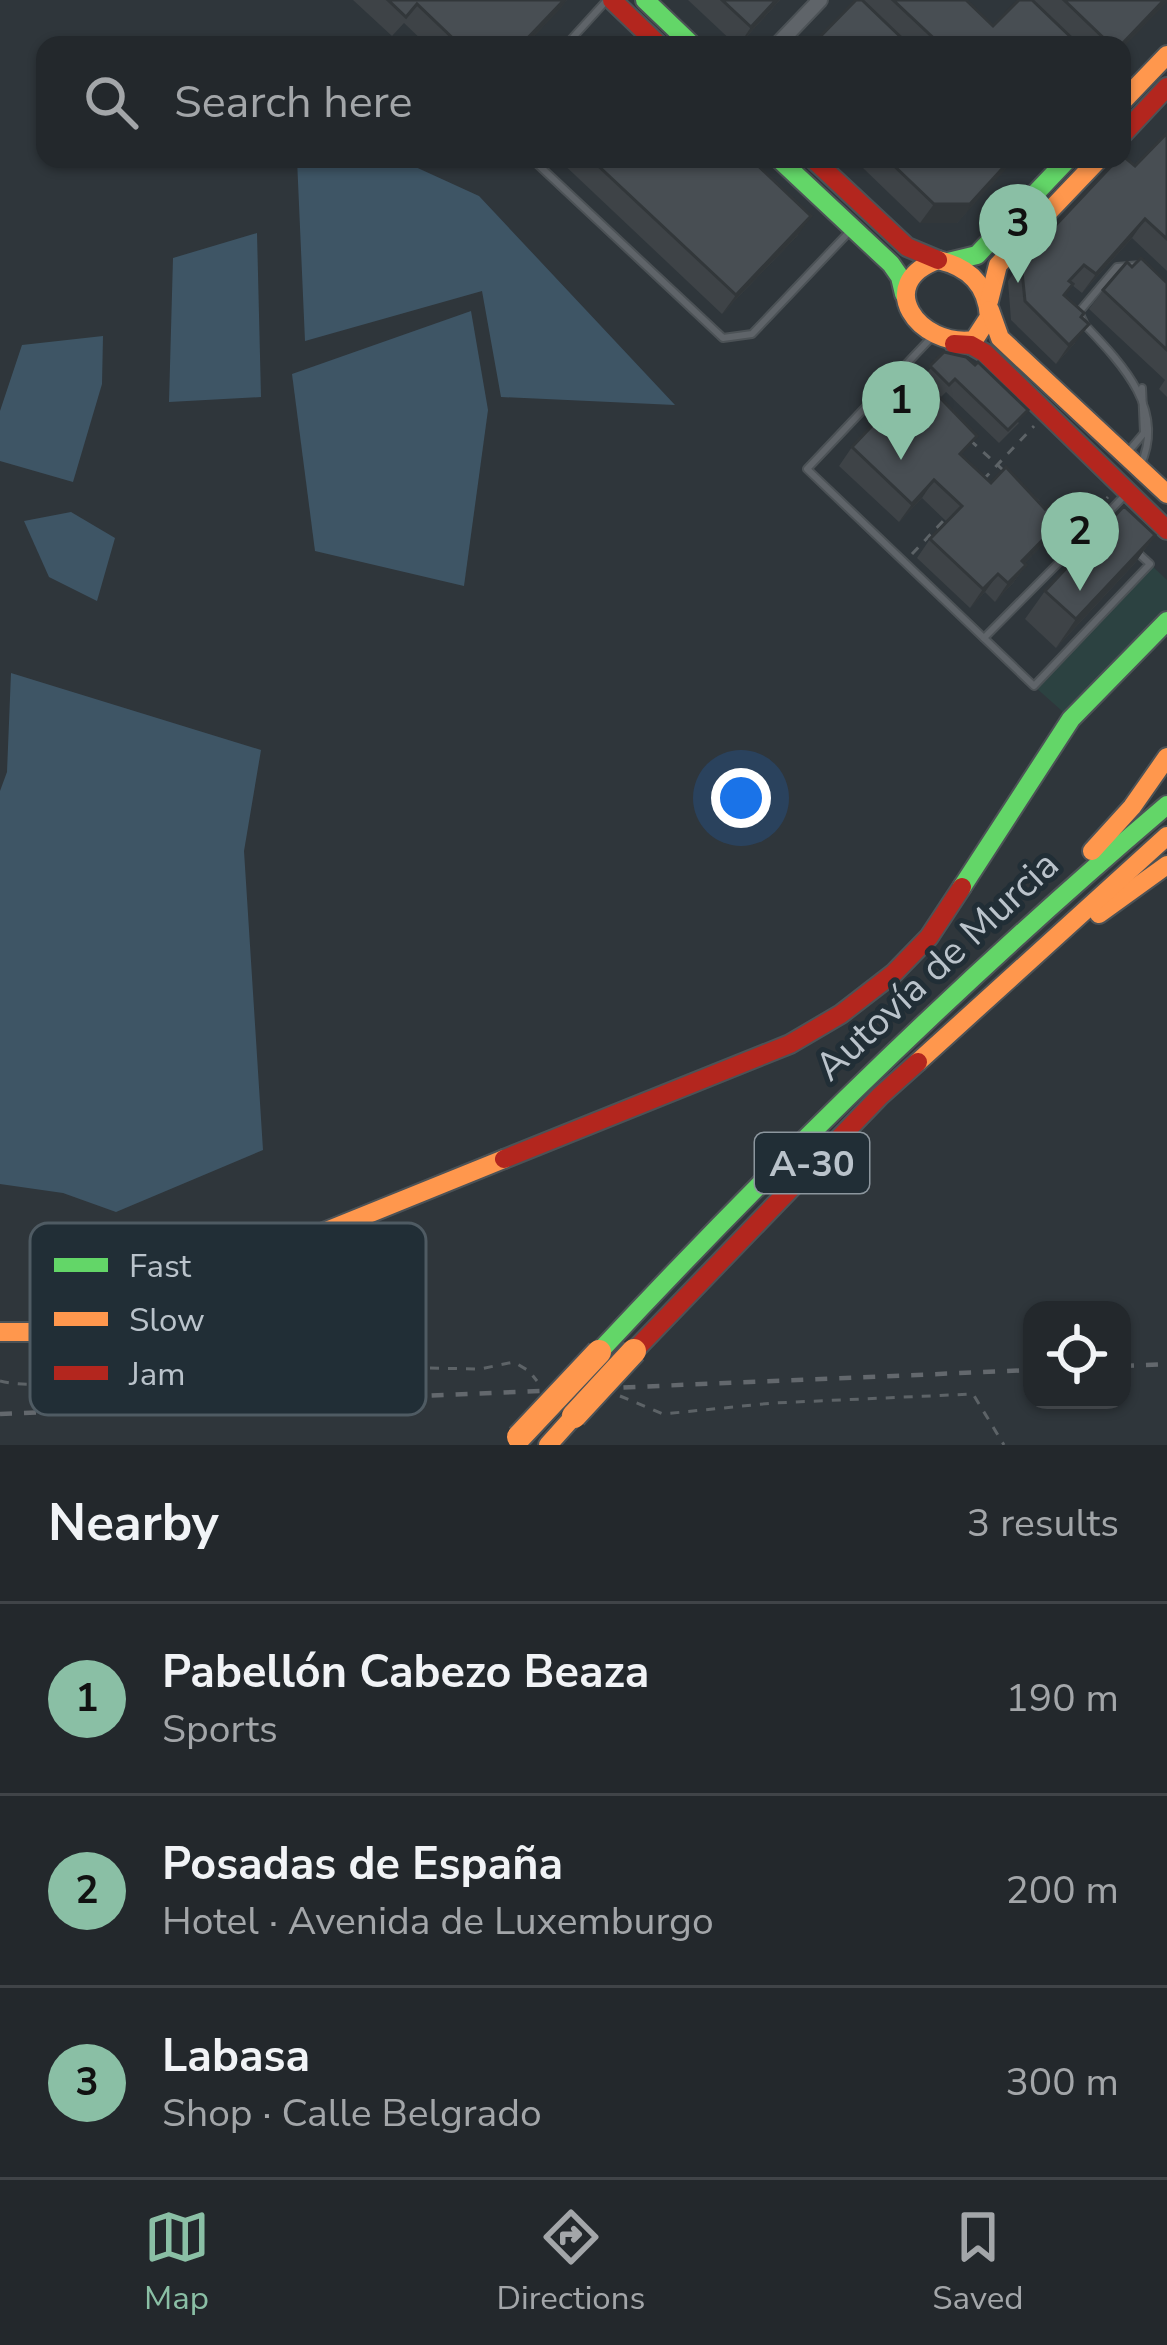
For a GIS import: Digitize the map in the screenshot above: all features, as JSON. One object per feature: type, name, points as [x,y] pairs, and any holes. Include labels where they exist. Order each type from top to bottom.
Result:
[{"type":"main road","points":[[610,0],[649,36]]},
{"type":"main road","points":[[645,0],[683,36]]},
{"type":"main road","points":[[1131,93],[1167,55]]},
{"type":"main road","points":[[1131,125],[1167,87]]},
{"type":"main road","points":[[789,168],[897,271],[914,319],[944,340],[981,350],[1134,463],[1167,530]]},
{"type":"main road","points":[[823,168],[907,247],[978,282],[993,328],[1002,340],[1167,494]]},
{"type":"main road","points":[[904,294],[913,270],[977,255],[1059,168]]},
{"type":"main road","points":[[944,340],[964,343],[981,334],[987,326],[998,265],[1090,168]]},
{"type":"main road","points":[[347,1223],[790,1044],[842,1014],[894,973],[928,937],[1071,719],[1165,620]]},
{"type":"main road","points":[[1070,889],[1084,858],[1132,807],[1167,757]]},
{"type":"main road","name":"Autovía de Murcia","points":[[516,1441],[822,1118],[1167,806]]},
{"type":"main road","name":"Autovía de Murcia","points":[[548,1445],[840,1135],[1167,836]]},
{"type":"main road","points":[[1000,985],[1033,969],[1167,865]]},
{"type":"street","points":[[786,36],[820,0]]},
{"type":"lane","points":[[575,36],[610,0]]},
{"type":"lane","points":[[542,168],[723,338],[752,334],[853,228]]},
{"type":"lane","points":[[1150,269],[1129,262],[1117,267],[1081,306],[1080,319],[1154,396]]},
{"type":"lane","points":[[944,340],[807,469],[1034,686],[1150,564],[1134,549]]},
{"type":"lane","points":[[984,638],[1103,518],[1134,463],[1144,433],[1142,384]]},
{"type":"lane","points":[[1103,518],[1119,534]]},
{"type":"path","points":[[982,481],[1035,424]]},
{"type":"path","points":[[964,435],[1012,478]]},
{"type":"path","points":[[1028,492],[1082,540]]},
{"type":"path","points":[[904,562],[951,513]]},
{"type":"path","points":[[426,1368],[480,1369],[514,1362],[530,1371],[536,1381]]},
{"type":"path","points":[[0,1381],[30,1383]]},
{"type":"path","points":[[619,1396],[663,1414],[773,1403],[973,1394],[1004,1445]]},
{"type":"green space","points":[[1150,564],[1167,580],[1167,615],[1071,719],[1034,686]]},
{"type":"water","points":[[297,168],[418,168],[479,196],[675,405],[501,397],[482,291],[305,341]]},
{"type":"water","points":[[257,233],[261,397],[169,402],[173,258]]},
{"type":"water","points":[[471,311],[488,410],[464,586],[315,551],[292,374]]},
{"type":"water","points":[[103,336],[102,384],[73,482],[0,461],[0,411],[22,345]]},
{"type":"water","points":[[71,512],[115,538],[97,601],[49,577],[24,521]]},
{"type":"water","points":[[11,673],[261,750],[244,851],[263,1150],[116,1212],[63,1193],[0,1184],[0,791],[7,772]]},
{"type":"building","points":[[388,0],[564,0],[530,36],[451,36],[417,4],[406,17]]},
{"type":"building","points":[[722,0],[776,0],[751,27]]},
{"type":"building","points":[[856,0],[862,0],[900,36],[821,36]]},
{"type":"building","points":[[893,0],[966,0],[993,26],[1019,0],[1032,0],[1070,36],[931,36]]},
{"type":"building","points":[[1064,0],[1164,0],[1130,36],[1102,36]]},
{"type":"building","points":[[1167,133],[1167,239],[1145,219],[1096,274],[1084,265],[1069,281],[1073,284],[1064,295],[1089,324],[1069,345],[1025,301],[1021,262],[1110,168],[1131,168],[1131,163],[1135,166]]},
{"type":"building","points":[[601,168],[760,168],[811,216],[736,295]]},
{"type":"building","points":[[896,168],[1003,168],[970,204],[934,204]]},
{"type":"building","points":[[1141,258],[1167,283],[1167,350],[1103,290],[1127,262],[1132,267]]},
{"type":"building","points":[[944,352],[966,357],[975,365],[978,362],[1028,410],[1008,430],[955,379],[949,385],[930,366]]},
{"type":"building","points":[[919,376],[977,436],[960,454],[991,483],[1006,467],[1045,509],[1048,506],[1062,520],[1022,561],[1026,565],[1008,583],[998,574],[983,589],[930,539],[962,506],[934,480],[912,504],[852,447]]},
{"type":"building","points":[[1124,506],[1155,535],[1076,619],[1045,591]]},
{"type":"railway","points":[[1131,1366],[1167,1364]]},
{"type":"railway","points":[[426,1396],[1023,1370]]},
{"type":"railway","points":[[0,1414],[30,1413]]},
{"type":"traffic: fast","points":[[645,0],[683,36]]},
{"type":"traffic: fast","points":[[789,168],[891,264],[904,294]]},
{"type":"traffic: fast","points":[[948,262],[977,255],[1059,168]]},
{"type":"traffic: fast","points":[[962,887],[1071,719],[1167,621]]},
{"type":"traffic: fast","points":[[599,1352],[875,1070],[1167,805]]},
{"type":"traffic: slow","points":[[1131,93],[1167,55]]},
{"type":"traffic: slow","points":[[989,301],[998,265],[1090,168]]},
{"type":"traffic: slow","points":[[938,260],[967,273],[985,296],[989,317],[974,340],[936,334],[911,312],[908,283],[919,270],[938,260]]},
{"type":"traffic: slow","points":[[990,310],[1000,338],[1167,494]]},
{"type":"traffic: slow","points":[[1092,851],[1132,807],[1167,757]]},
{"type":"traffic: slow","points":[[918,1062],[1167,836]]},
{"type":"traffic: slow","points":[[1099,914],[1167,865]]},
{"type":"traffic: slow","points":[[346,1223],[504,1159]]},
{"type":"traffic: slow","points":[[0,1332],[30,1332]]},
{"type":"traffic: slow","points":[[574,1416],[634,1351]]},
{"type":"traffic: slow","points":[[519,1437],[599,1352]]},
{"type":"traffic: slow","points":[[548,1445],[574,1416]]},
{"type":"traffic: jam","points":[[612,0],[650,36]]},
{"type":"traffic: jam","points":[[1131,125],[1167,87]]},
{"type":"traffic: jam","points":[[823,168],[907,247],[938,260]]},
{"type":"traffic: jam","points":[[954,344],[971,345],[985,353],[1167,530]]},
{"type":"traffic: jam","points":[[504,1159],[790,1044],[841,1014],[894,973],[929,937],[962,887]]},
{"type":"traffic: jam","points":[[634,1351],[918,1062]]},
{"type":"place","name":"Labasa","points":[[1018,283]]},
{"type":"place","name":"Pabellón Cabezo Beaza","points":[[901,460]]},
{"type":"place","name":"Posadas de España","points":[[1080,591]]}]
